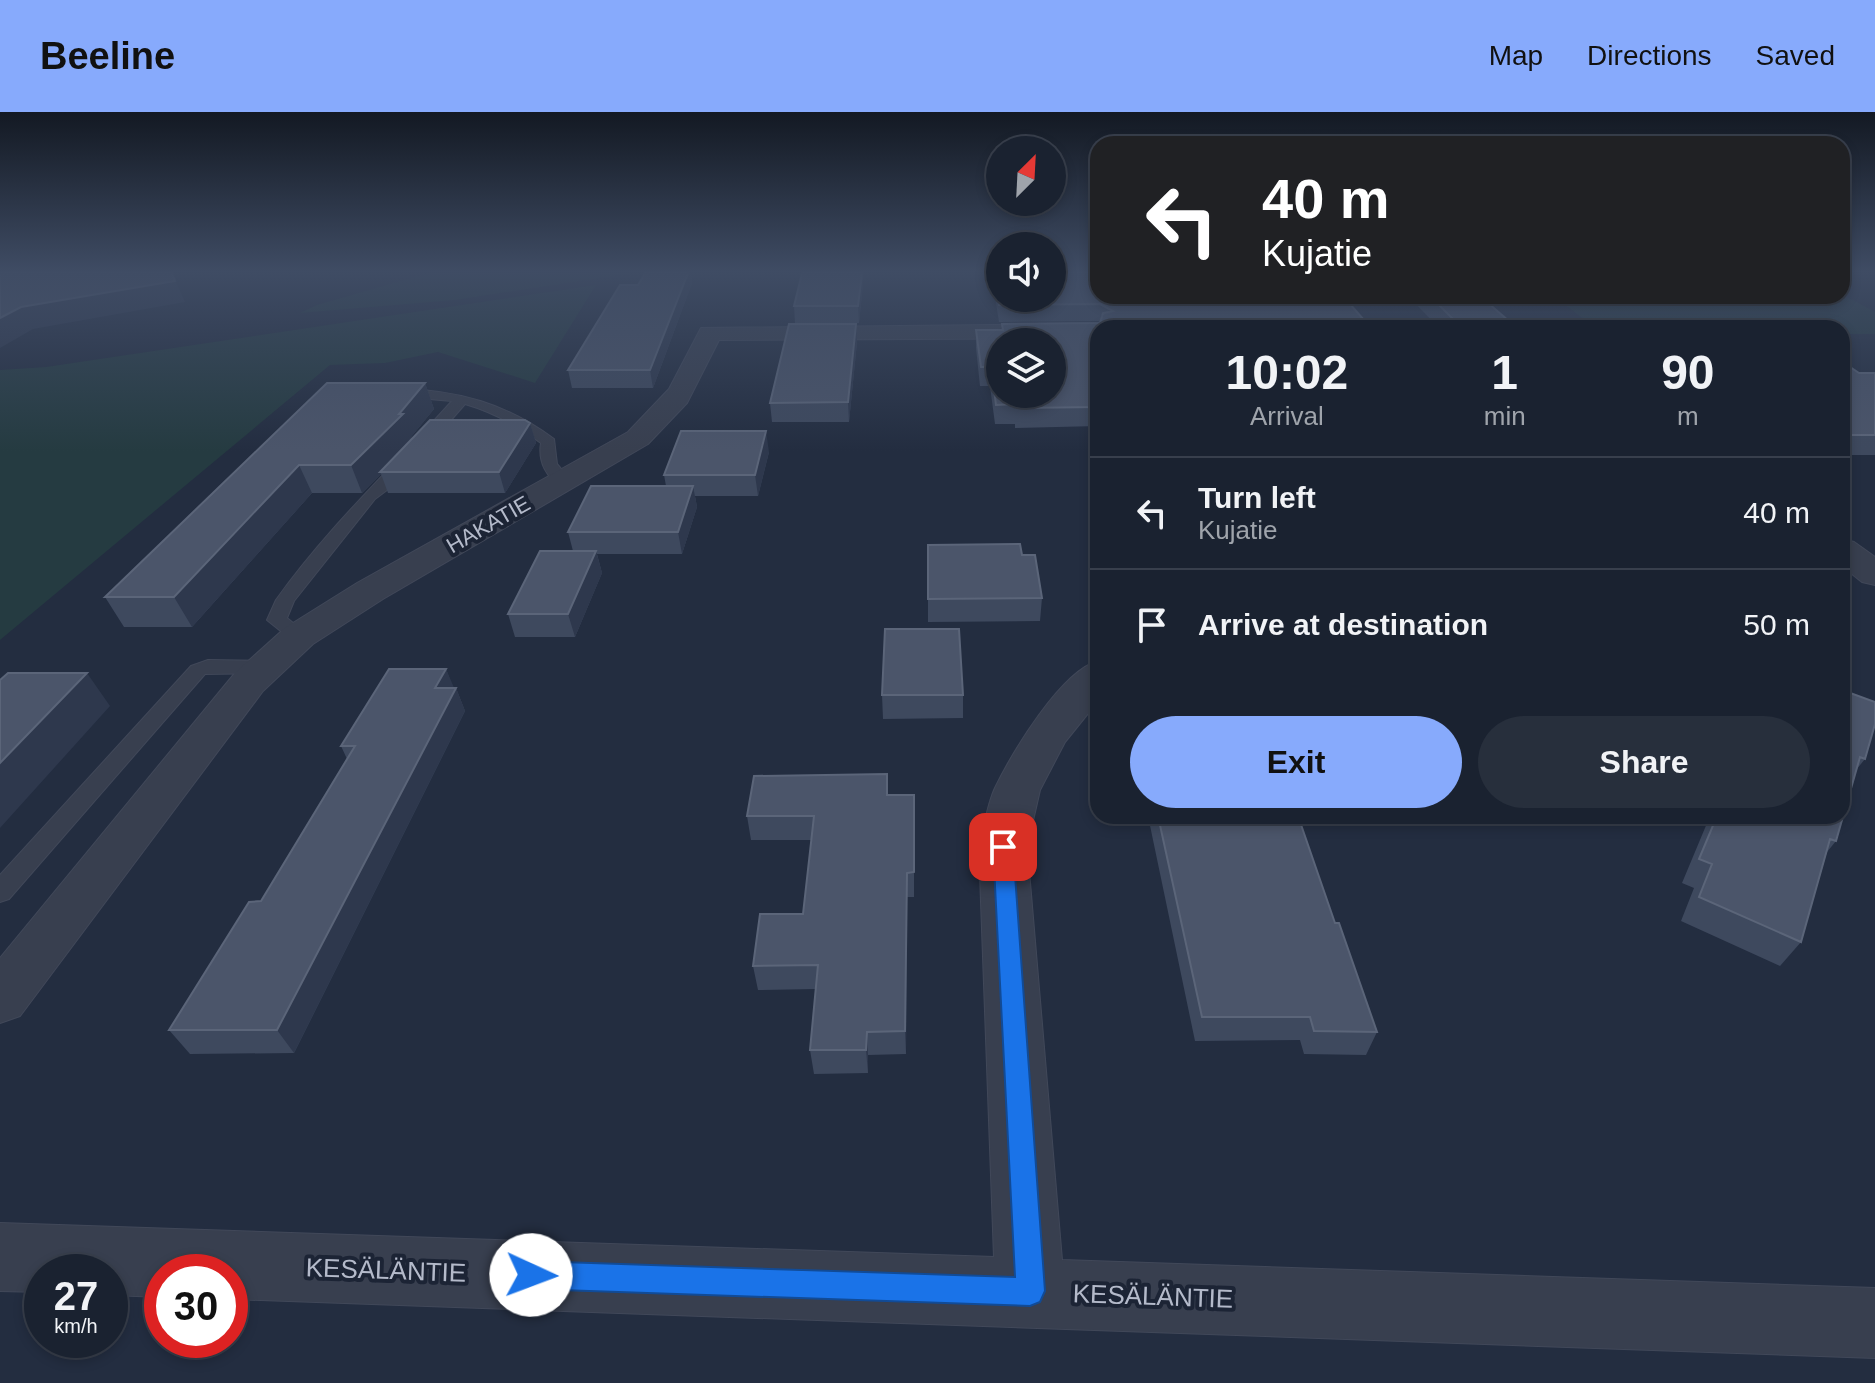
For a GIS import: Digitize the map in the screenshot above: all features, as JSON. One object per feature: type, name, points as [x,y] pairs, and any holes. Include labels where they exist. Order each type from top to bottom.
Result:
[{"type":"street","name":"HAKATIE","points":[[0,999],[249,682],[299,636],[370,591],[638,438],[662,420],[683,395],[710,333],[843,332]]},
{"type":"street","points":[[1850,555],[1875,574]]},
{"type":"street","points":[[1030,1291],[1003,847],[1017,790],[1047,736],[1090,684]]},
{"type":"street","name":"KESÄLÄNTIE","points":[[0,1257],[1875,1323]]},
{"type":"lane","points":[[387,393],[463,398],[534,429],[549,442],[546,455],[550,467],[563,481]]},
{"type":"lane","points":[[299,636],[277,620],[285,600],[369,496],[389,481],[463,398]]},
{"type":"lane","points":[[0,892],[198,670],[208,666],[265,667]]},
{"type":"green space","points":[[279,332],[567,332],[535,383],[438,352],[385,363],[330,365],[0,640],[0,370],[46,367]]},
{"type":"green space","points":[[1850,332],[1875,332],[1850,334]]},
{"type":"building","points":[[591,332],[665,332],[650,370],[568,370]]},
{"type":"building","points":[[787,332],[855,332],[848,402],[770,403]]},
{"type":"building","points":[[976,332],[986,332],[986,367],[981,367]]},
{"type":"building","points":[[1066,332],[1090,332],[1090,407],[1066,407]]},
{"type":"building","points":[[1850,367],[1859,373],[1875,373],[1875,435],[1850,435]]},
{"type":"building","points":[[327,383],[425,383],[399,414],[403,414],[351,465],[299,465],[174,597],[105,597]]},
{"type":"building","points":[[430,420],[525,420],[530,423],[499,472],[380,472]]},
{"type":"building","points":[[681,431],[766,431],[755,475],[664,475]]},
{"type":"building","points":[[591,486],[693,486],[678,532],[568,532]]},
{"type":"building","points":[[1020,544],[1022,555],[1035,555],[1042,598],[928,599],[928,545]]},
{"type":"building","points":[[540,551],[596,551],[568,614],[508,614]]},
{"type":"building","points":[[885,629],[959,629],[963,695],[882,695]]},
{"type":"building","points":[[389,669],[446,669],[435,688],[456,688],[277,1030],[169,1030],[249,902],[261,901],[355,746],[341,746]]},
{"type":"building","points":[[8,673],[87,673],[0,763],[0,680]]},
{"type":"building","points":[[1850,693],[1875,702],[1875,724],[1865,759],[1860,757],[1850,792]]},
{"type":"building","points":[[887,774],[887,795],[914,795],[914,872],[907,873],[905,1031],[867,1032],[866,1050],[810,1050],[818,965],[753,966],[760,914],[803,914],[814,816],[747,816],[754,776]]},
{"type":"building","points":[[1160,824],[1301,824],[1377,1032],[1314,1031],[1310,1017],[1202,1017]]},
{"type":"building","points":[[1714,824],[1841,824],[1836,841],[1830,839],[1801,942],[1699,897],[1712,864],[1699,859]]},
{"type":"route","points":[[531,1275],[1030,1291],[1003,847]]}]
